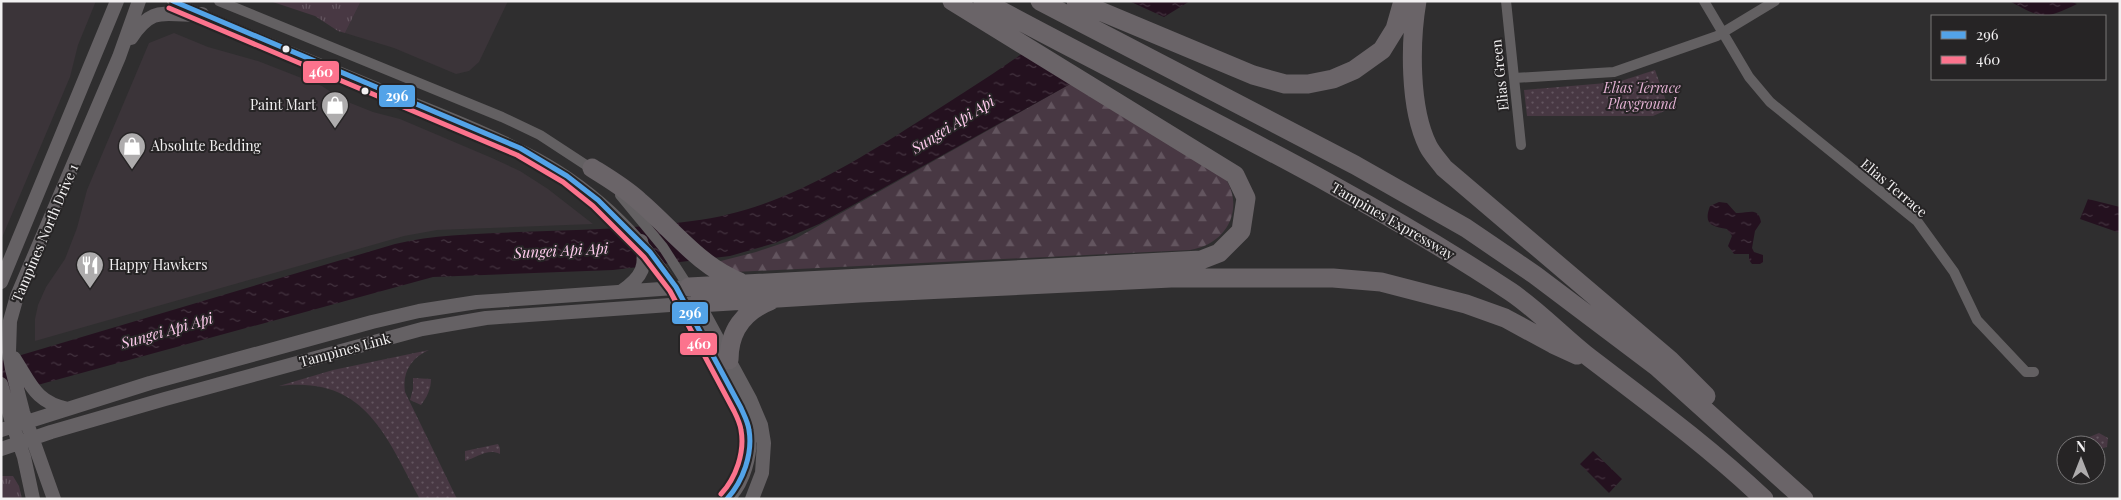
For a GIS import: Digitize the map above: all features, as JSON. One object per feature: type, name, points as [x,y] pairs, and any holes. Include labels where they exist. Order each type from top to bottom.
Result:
[{"type":"highway","points":[[685,290],[745,284],[1201,260],[1219,253],[1242,231],[1246,198],[1235,175],[952,1]]},
{"type":"highway","name":"Tampines Expressway","points":[[983,1],[1338,188],[1448,252],[1514,294],[1588,356],[1727,464],[1764,499]]},
{"type":"highway","points":[[1040,1],[1355,165],[1466,228],[1535,274],[1656,367],[1806,499]]},
{"type":"highway","points":[[1076,1],[1253,75],[1285,84],[1300,84],[1333,79],[1354,70],[1382,50],[1395,29],[1403,1]]},
{"type":"highway","points":[[1417,1],[1414,86],[1419,120],[1428,147],[1444,168],[1670,360],[1806,499]]},
{"type":"highway","points":[[592,168],[616,183],[648,218],[711,267],[745,284]]},
{"type":"highway","points":[[685,290],[775,298],[1171,278],[1333,278],[1381,282],[1466,304],[1505,318],[1570,352],[1588,356]]},
{"type":"highway","points":[[729,360],[729,348],[734,330],[755,306],[775,298]]},
{"type":"street","points":[[109,1],[109,19]]},
{"type":"street","name":"Tampines North Drive 1","points":[[1,282],[116,1]]},
{"type":"street","name":"Tampines North Drive 1","points":[[54,499],[26,421],[9,352],[10,321],[23,284],[119,57],[139,1]]},
{"type":"street","points":[[172,1],[479,129],[520,148],[567,176],[619,219],[641,241],[664,271],[685,290],[729,360],[750,398],[761,425],[764,443],[762,472],[752,499]]},
{"type":"street","points":[[219,1],[502,117],[540,135],[592,168]]},
{"type":"street","name":"Elias Green","points":[[1506,1],[1521,145]]},
{"type":"street","name":"Elias Terrace","points":[[1704,1],[1750,77],[1770,102],[1917,221],[1954,272],[1977,320],[2026,372],[2034,372]]},
{"type":"street","points":[[1514,78],[1614,72],[1722,33],[1775,1]]},
{"type":"street","points":[[119,57],[139,26],[154,15],[166,13],[186,16],[202,14]]},
{"type":"street","points":[[648,218],[685,290],[750,430],[748,456],[742,476],[732,495],[727,499]]},
{"type":"street","points":[[622,291],[632,284],[642,271],[644,254],[641,241]]},
{"type":"street","points":[[7,269],[17,275],[23,284]]},
{"type":"street","name":"Tampines Link","points":[[7,428],[150,383],[419,311],[477,302],[622,291],[685,290]]},
{"type":"street","name":"Tampines Link","points":[[1,449],[32,438],[422,329],[461,322],[567,312],[685,290]]},
{"type":"street","points":[[419,311],[456,315],[461,322]]},
{"type":"street","points":[[9,352],[38,396],[53,406],[69,409]]},
{"type":"street","points":[[2,391],[7,428],[18,443],[24,458],[33,499]]},
{"type":"shaded area","points":[[1,1],[96,1],[78,45],[70,77],[1,240]]},
{"type":"shaded area","points":[[361,1],[508,1],[479,62],[469,71],[456,74],[394,48],[345,33]]},
{"type":"shaded area","points":[[174,33],[208,47],[258,61],[322,86],[343,100],[373,112],[400,119],[492,158],[520,171],[548,189],[593,224],[437,230],[404,236],[35,341],[35,319],[38,305],[46,287],[65,259],[77,228],[87,190],[149,43]]},
{"type":"green space","points":[[270,1],[361,1],[345,33],[338,31],[315,16]]},
{"type":"green space","name":"Elias Terrace Playground","points":[[1655,70],[1669,109],[1653,116],[1527,116],[1524,90],[1618,82]]},
{"type":"green space","points":[[1072,83],[1226,179],[1233,203],[1232,214],[1222,234],[1202,247],[1190,250],[735,272],[717,262],[795,239]]},
{"type":"green space","points":[[429,350],[417,357],[409,366],[405,378],[405,392],[457,499],[420,499],[396,453],[383,433],[369,415],[352,400],[333,390],[308,385],[279,386],[333,370]]},
{"type":"green space","points":[[413,378],[431,379],[428,393],[421,405],[410,400]]},
{"type":"green space","points":[[498,444],[500,454],[495,452],[486,453],[465,461],[465,451]]},
{"type":"green space","points":[[1,476],[13,476],[19,486],[22,499],[1,499]]},
{"type":"water","points":[[1129,1],[1190,1],[1164,17]]},
{"type":"water","points":[[2009,1],[2069,1],[2077,4],[2056,13],[2042,15]]},
{"type":"water","name":"Sungei Api Api","points":[[1023,53],[1072,83],[819,224],[775,243],[730,256],[613,270],[433,277],[1,395],[1,361],[395,244],[457,235],[606,229],[671,224],[723,216],[752,208],[809,185],[837,171],[970,89]]},
{"type":"water","points":[[2088,199],[2120,207],[2120,233],[2080,219]]},
{"type":"water","points":[[1719,202],[1727,203],[1736,213],[1755,212],[1758,214],[1761,222],[1755,231],[1752,248],[1754,252],[1763,255],[1763,262],[1752,264],[1749,260],[1749,254],[1734,254],[1728,246],[1732,236],[1727,229],[1710,224],[1708,212],[1710,206]]},
{"type":"water","points":[[1593,451],[1622,479],[1609,493],[1580,464]]},
{"type":"transit line","name":"296","points":[[173,1],[520,148],[567,176],[598,200],[650,252],[676,287],[746,419],[750,439],[746,467],[738,484],[727,499]]},
{"type":"transit line","name":"460","points":[[169,8],[517,155],[563,182],[593,206],[644,257],[670,291],[737,418],[741,427],[742,447],[735,473],[721,494]]},
{"type":"place","name":"Paint Mart","points":[[335,129]]},
{"type":"place","name":"Absolute Bedding","points":[[132,170]]},
{"type":"place","name":"Happy Hawkers","points":[[90,289]]}]
